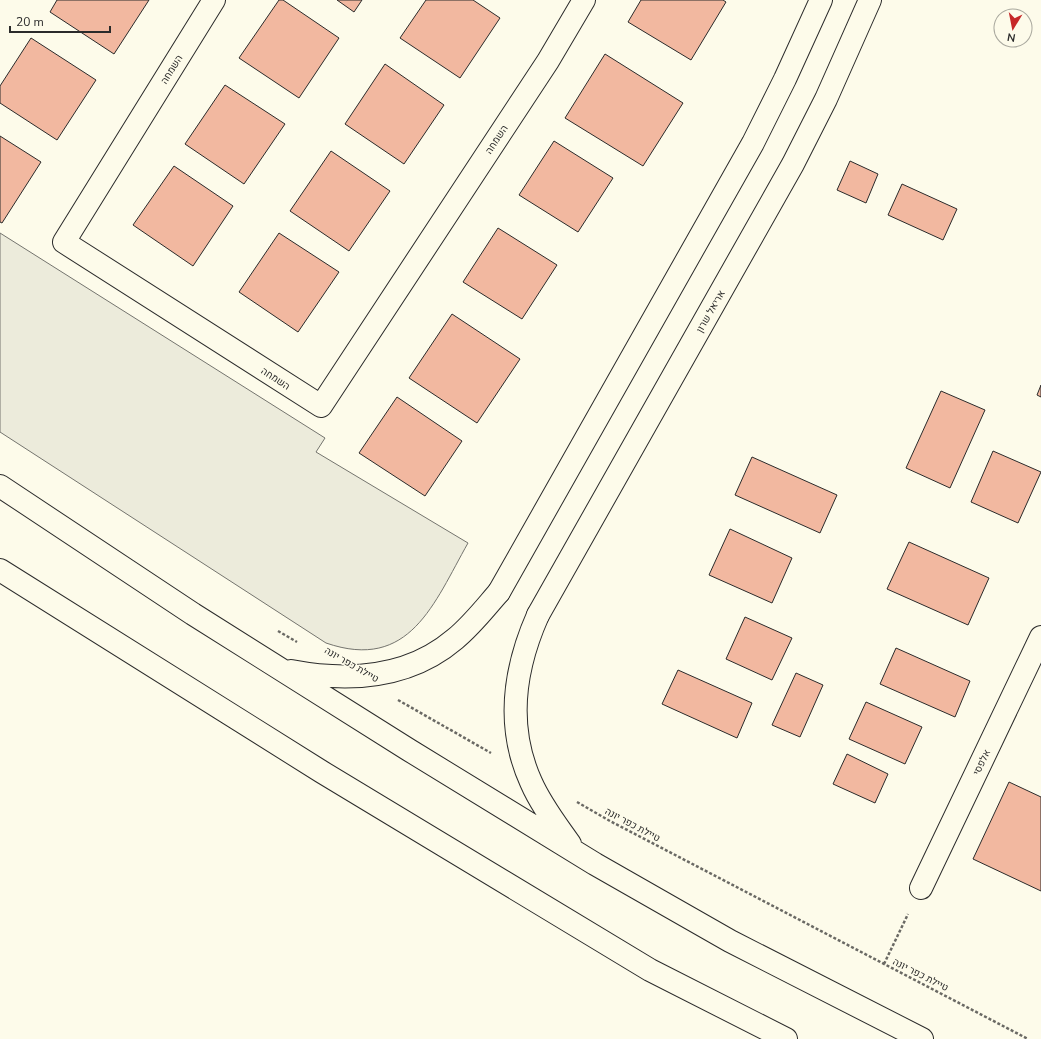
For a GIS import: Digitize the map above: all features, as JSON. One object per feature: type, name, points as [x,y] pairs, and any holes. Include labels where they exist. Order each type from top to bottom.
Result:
[{"type":"main road","name":"השמחה","points":[[214,0],[64,242],[321,406],[543,68],[584,0]]},
{"type":"main road","points":[[280,668],[314,675],[358,677],[388,673],[411,666],[434,654],[455,639],[475,620],[499,592],[753,143],[786,79],[821,0]]},
{"type":"main road","name":"אריאל שרון","points":[[576,851],[544,807],[528,774],[517,734],[515,710],[516,686],[527,639],[538,615],[793,164],[830,92],[870,0]]},
{"type":"main road","points":[[0,486],[193,614],[409,750],[576,851],[730,941],[922,1039]]},
{"type":"main road","points":[[0,570],[322,772],[650,970],[786,1039]]},
{"type":"main road","name":"אלפסי","points":[[921,888],[1041,637]]},
{"type":"path","points":[[272,628],[299,643]]},
{"type":"path","name":"טיילת כפר יונה","points":[[358,677],[528,774]]},
{"type":"path","name":"טיילת כפר יונה","points":[[576,802],[617,825],[1028,1039]]},
{"type":"path","points":[[884,964],[921,888]]},
{"type":"shaded area","points":[[0,233],[325,438],[316,452],[468,543],[430,609],[416,626],[399,640],[379,648],[355,649],[326,643],[0,432]]},
{"type":"building","points":[[57,0],[149,0],[114,54],[50,12]]},
{"type":"building","points":[[279,0],[283,0],[339,38],[299,98],[239,58]]},
{"type":"building","points":[[337,0],[362,0],[354,12]]},
{"type":"building","points":[[426,0],[473,0],[500,18],[460,78],[400,38]]},
{"type":"building","points":[[641,0],[723,0],[726,2],[691,60],[628,22]]},
{"type":"building","points":[[31,38],[96,80],[57,140],[0,103],[0,86]]},
{"type":"building","points":[[605,54],[683,103],[643,166],[565,118]]},
{"type":"building","points":[[385,64],[444,105],[404,164],[345,124]]},
{"type":"building","points":[[225,85],[285,124],[244,184],[185,144]]},
{"type":"building","points":[[0,136],[41,162],[2,223],[0,222]]},
{"type":"building","points":[[554,141],[613,178],[578,232],[519,195]]},
{"type":"building","points":[[331,151],[390,191],[349,251],[290,211]]},
{"type":"building","points":[[850,161],[878,174],[866,203],[837,190]]},
{"type":"building","points":[[174,166],[233,206],[193,266],[133,225]]},
{"type":"building","points":[[902,184],[957,209],[943,240],[888,215]]},
{"type":"building","points":[[498,228],[557,265],[522,319],[463,282]]},
{"type":"building","points":[[279,233],[339,272],[298,332],[239,292]]},
{"type":"building","points":[[452,314],[520,359],[477,423],[409,378]]},
{"type":"building","points":[[1041,385],[1041,397],[1037,395]]},
{"type":"building","points":[[941,391],[985,410],[950,488],[906,468]]},
{"type":"building","points":[[397,397],[462,441],[425,496],[359,453]]},
{"type":"building","points":[[993,451],[1041,472],[1018,523],[971,502]]},
{"type":"building","points":[[752,457],[837,495],[820,533],[735,495]]},
{"type":"building","points":[[730,529],[792,558],[772,603],[709,575]]},
{"type":"building","points":[[909,542],[989,578],[968,625],[887,589]]},
{"type":"building","points":[[745,617],[792,638],[772,680],[726,659]]},
{"type":"building","points":[[896,648],[970,681],[955,717],[880,684]]},
{"type":"building","points":[[678,670],[752,703],[737,738],[662,704]]},
{"type":"building","points":[[796,673],[823,685],[800,737],[772,725]]},
{"type":"building","points":[[866,702],[922,727],[905,764],[849,739]]},
{"type":"building","points":[[847,754],[888,774],[875,803],[833,784]]},
{"type":"building","points":[[1009,782],[1041,797],[1041,891],[973,859]]}]
